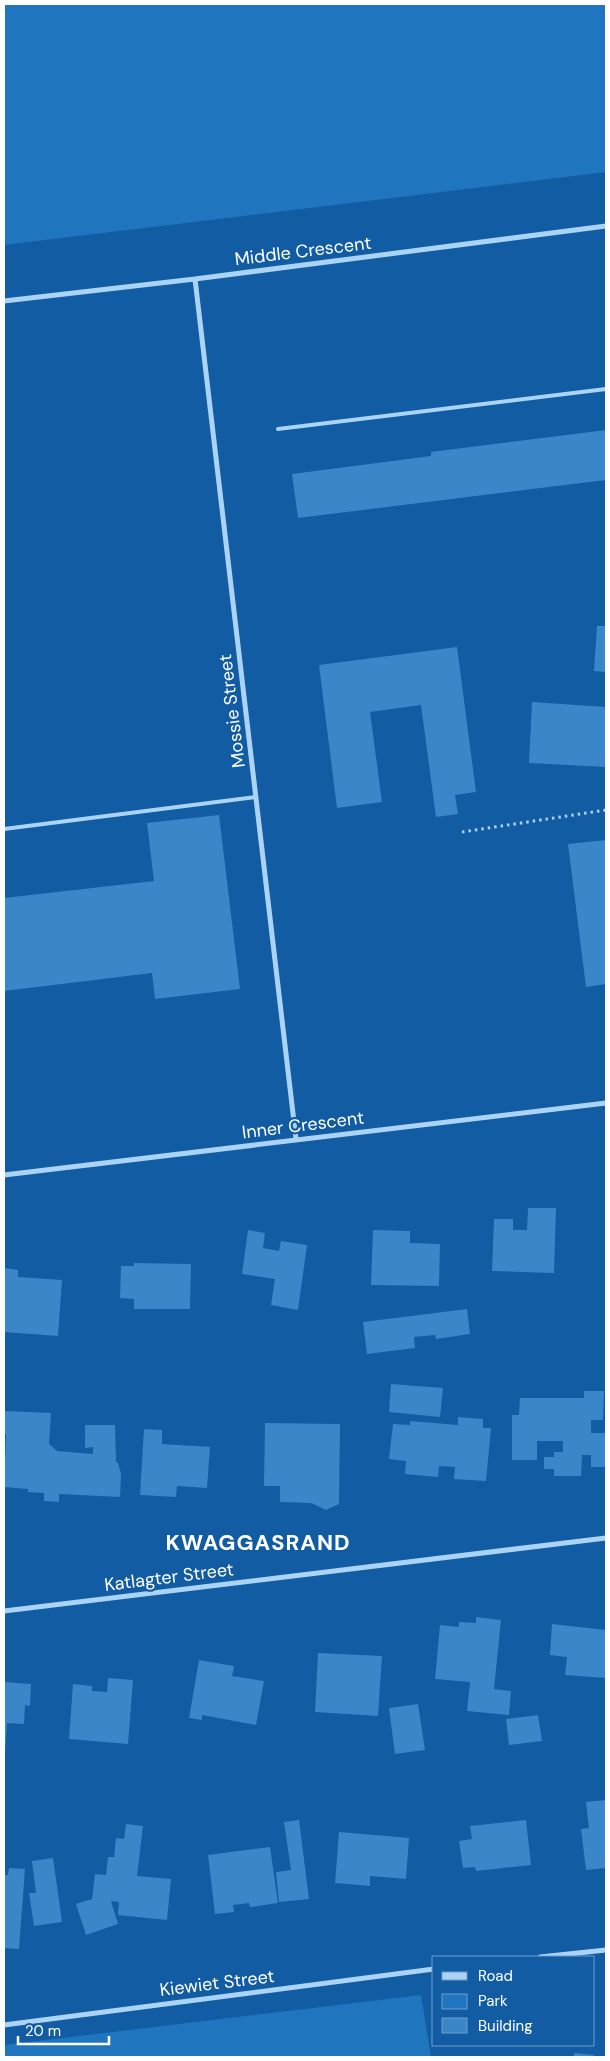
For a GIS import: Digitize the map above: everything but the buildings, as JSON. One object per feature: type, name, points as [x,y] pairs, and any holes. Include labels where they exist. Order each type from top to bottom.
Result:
[{"type":"street","name":"Middle Crescent","points":[[4,301],[195,279],[606,226]]},
{"type":"street","name":"Mossie Street","points":[[195,279],[296,1139]]},
{"type":"street","name":"Inner Crescent","points":[[4,1175],[606,1103]]},
{"type":"street","name":"Katlagter Street","points":[[4,1610],[606,1538]]},
{"type":"street","points":[[549,1956],[606,1950]]},
{"type":"street","name":"Kiewiet Street","points":[[4,2025],[432,1969]]},
{"type":"lane","points":[[278,429],[606,389]]},
{"type":"lane","points":[[4,829],[256,797]]},
{"type":"path","points":[[462,832],[606,810]]},
{"type":"green space","points":[[4,4],[606,4],[606,172],[4,245]]},
{"type":"green space","points":[[421,1995],[431,2057],[4,2057],[4,2045]]},
{"type":"district","name":"KWAGGASRAND","points":[[258,1542]]}]
